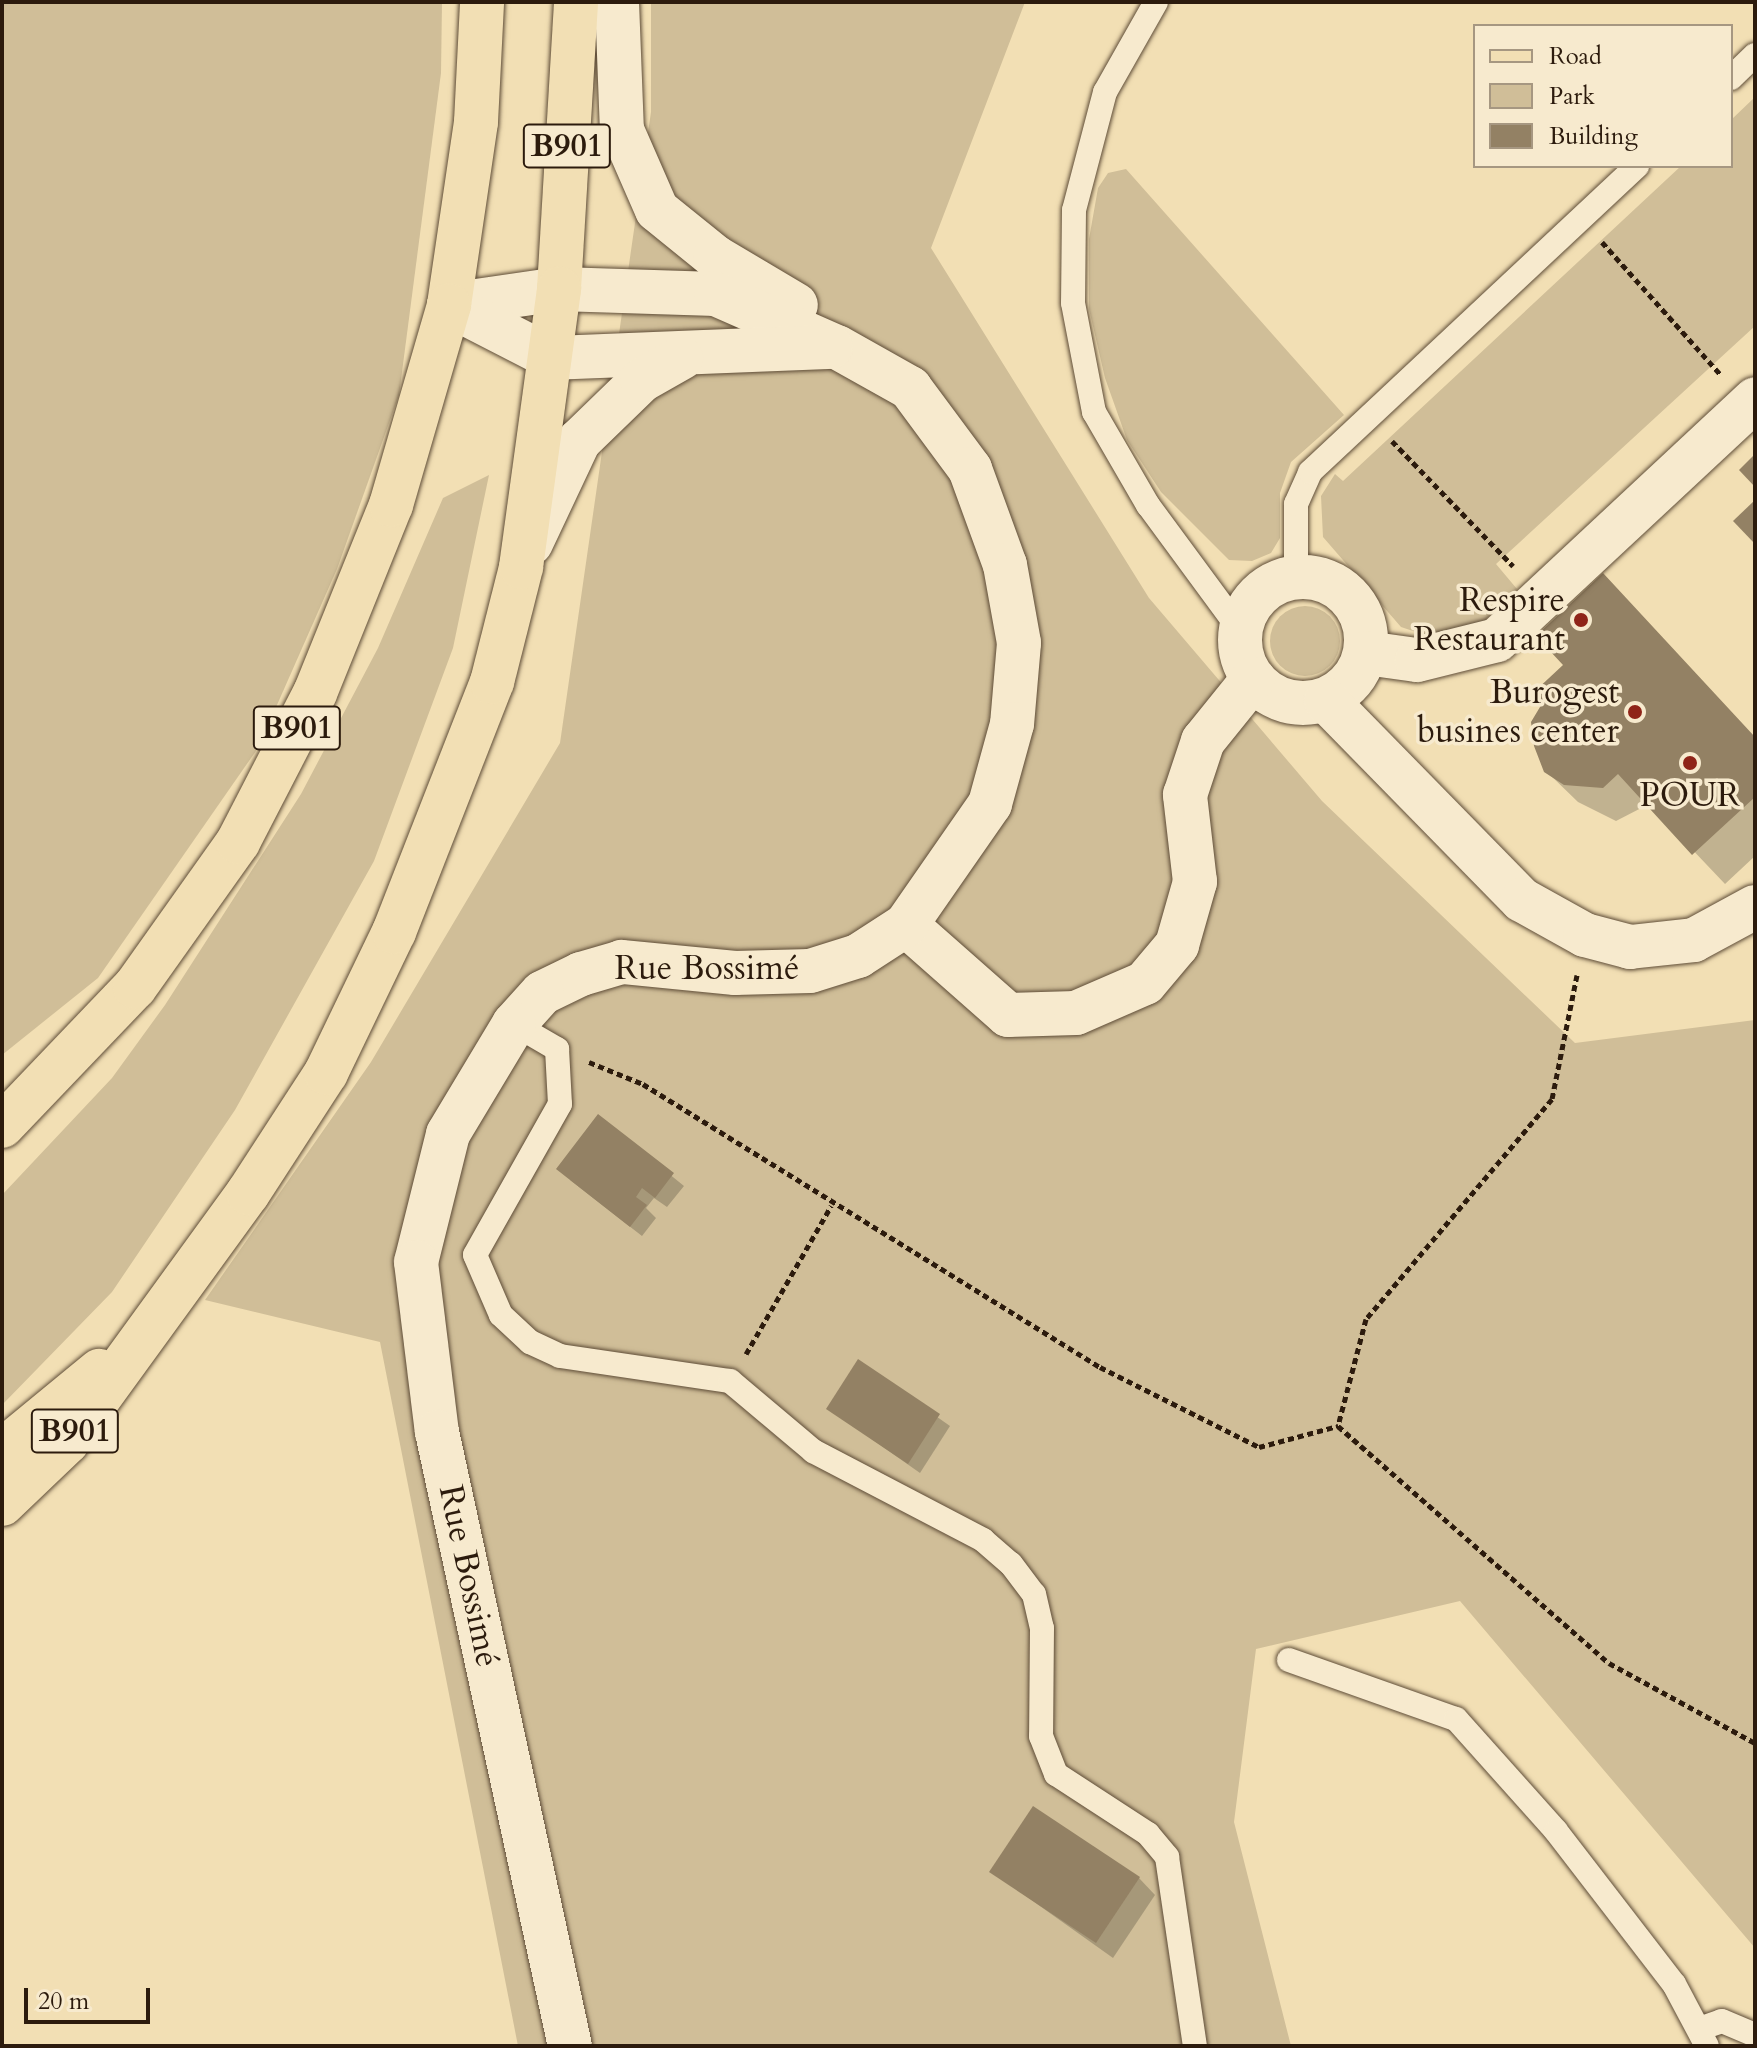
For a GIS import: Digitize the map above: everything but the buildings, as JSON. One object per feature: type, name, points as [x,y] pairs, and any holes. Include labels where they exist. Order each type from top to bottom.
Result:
[{"type":"main road","name":"B901","points":[[2,1126],[20,1101],[135,987],[238,842],[315,693],[391,505],[449,305],[476,122],[482,2]]},
{"type":"main road","name":"B901","points":[[2,1504],[67,1442],[132,1345],[248,1193],[326,1073],[455,788],[521,567],[552,358],[559,289],[576,2]]},
{"type":"main road","name":"B901","points":[[2,1451],[132,1345]]},
{"type":"street","points":[[617,2],[622,130],[657,210],[715,257],[782,291],[837,347]]},
{"type":"street","points":[[449,305],[559,289],[716,294],[837,347]]},
{"type":"street","points":[[449,305],[552,358],[681,358],[837,347]]},
{"type":"street","name":"Rue Bossimé","points":[[570,2046],[437,1432],[416,1262],[448,1134],[514,1024],[542,993],[622,962],[735,973],[810,971],[858,956],[906,925],[990,804],[1012,724],[1019,643],[1005,565],[970,469],[910,388],[837,347]]},
{"type":"street","points":[[521,567],[579,441],[642,380],[681,358]]},
{"type":"street","points":[[1366,653],[1417,660],[1497,640],[1755,399]]},
{"type":"street","points":[[1296,577],[1344,591],[1366,628],[1366,653],[1360,671],[1326,700],[1282,701],[1253,679],[1240,630],[1262,592],[1296,577]]},
{"type":"street","points":[[906,925],[1008,1015],[1076,1013],[1145,983],[1177,945],[1195,882],[1185,795],[1203,741],[1253,679]]},
{"type":"street","points":[[1326,700],[1522,900],[1585,935],[1630,947],[1694,940],[1755,907]]},
{"type":"lane","points":[[1156,2],[1105,92],[1074,210],[1073,303],[1094,412],[1148,505],[1240,630]]},
{"type":"lane","points":[[1733,76],[1755,55]]},
{"type":"lane","points":[[1296,577],[1296,504],[1310,472],[1635,168]]},
{"type":"lane","points":[[514,1024],[557,1049],[560,1104],[475,1255],[501,1315],[530,1342],[560,1356],[730,1381],[813,1451],[983,1540],[1034,1594],[1042,1628],[1041,1736],[1056,1774],[1148,1834],[1167,1857],[1195,2046]]},
{"type":"lane","points":[[1289,1660],[1456,1719],[1556,1831],[1674,1984],[1703,2038],[1722,2021],[1755,2035]]},
{"type":"path","points":[[1581,219],[1693,345]]},
{"type":"path","points":[[1369,417],[1498,550]]},
{"type":"path","points":[[1338,1426],[1366,1319],[1552,1099],[1585,935]]},
{"type":"path","points":[[557,1049],[643,1084],[831,1206],[1100,1367],[1259,1447],[1338,1426]]},
{"type":"path","points":[[730,1381],[831,1206]]},
{"type":"path","points":[[1338,1426],[1609,1663],[1755,1743]]},
{"type":"green space","points":[[2,2],[442,2],[441,73],[399,395],[337,569],[258,748],[98,978],[2,1055]]},
{"type":"green space","points":[[651,2],[1025,2],[931,248],[1149,598],[1322,801],[1575,1043],[1755,1020],[1755,1948],[1460,1601],[1256,1649],[1234,1822],[1291,2046],[518,2046],[380,1342],[205,1300],[371,1062],[560,743],[651,112]]},
{"type":"green space","points":[[1755,97],[1755,326],[1496,564],[1517,589],[1476,629],[1437,639],[1401,627],[1323,537],[1321,496],[1335,474],[1343,481],[1679,168],[1733,168],[1733,118]]},
{"type":"green space","points":[[1126,169],[1344,415],[1291,462],[1280,493],[1280,538],[1271,553],[1252,561],[1229,560],[1161,492],[1127,440],[1105,378],[1089,309],[1089,239],[1098,188],[1108,173]]},
{"type":"green space","points":[[489,475],[453,648],[374,861],[235,1110],[112,1292],[2,1405],[2,1195],[112,1078],[165,1005],[301,794],[378,648],[443,498]]},
{"type":"green space","points":[[1305,606],[1330,616],[1340,641],[1330,666],[1305,676],[1280,666],[1270,641],[1280,616]]},
{"type":"place","name":"Respire Restaurant","points":[[1581,620]]},
{"type":"place","name":"Burogest busines center","points":[[1635,712]]},
{"type":"place","name":"POUR","points":[[1690,763]]}]
